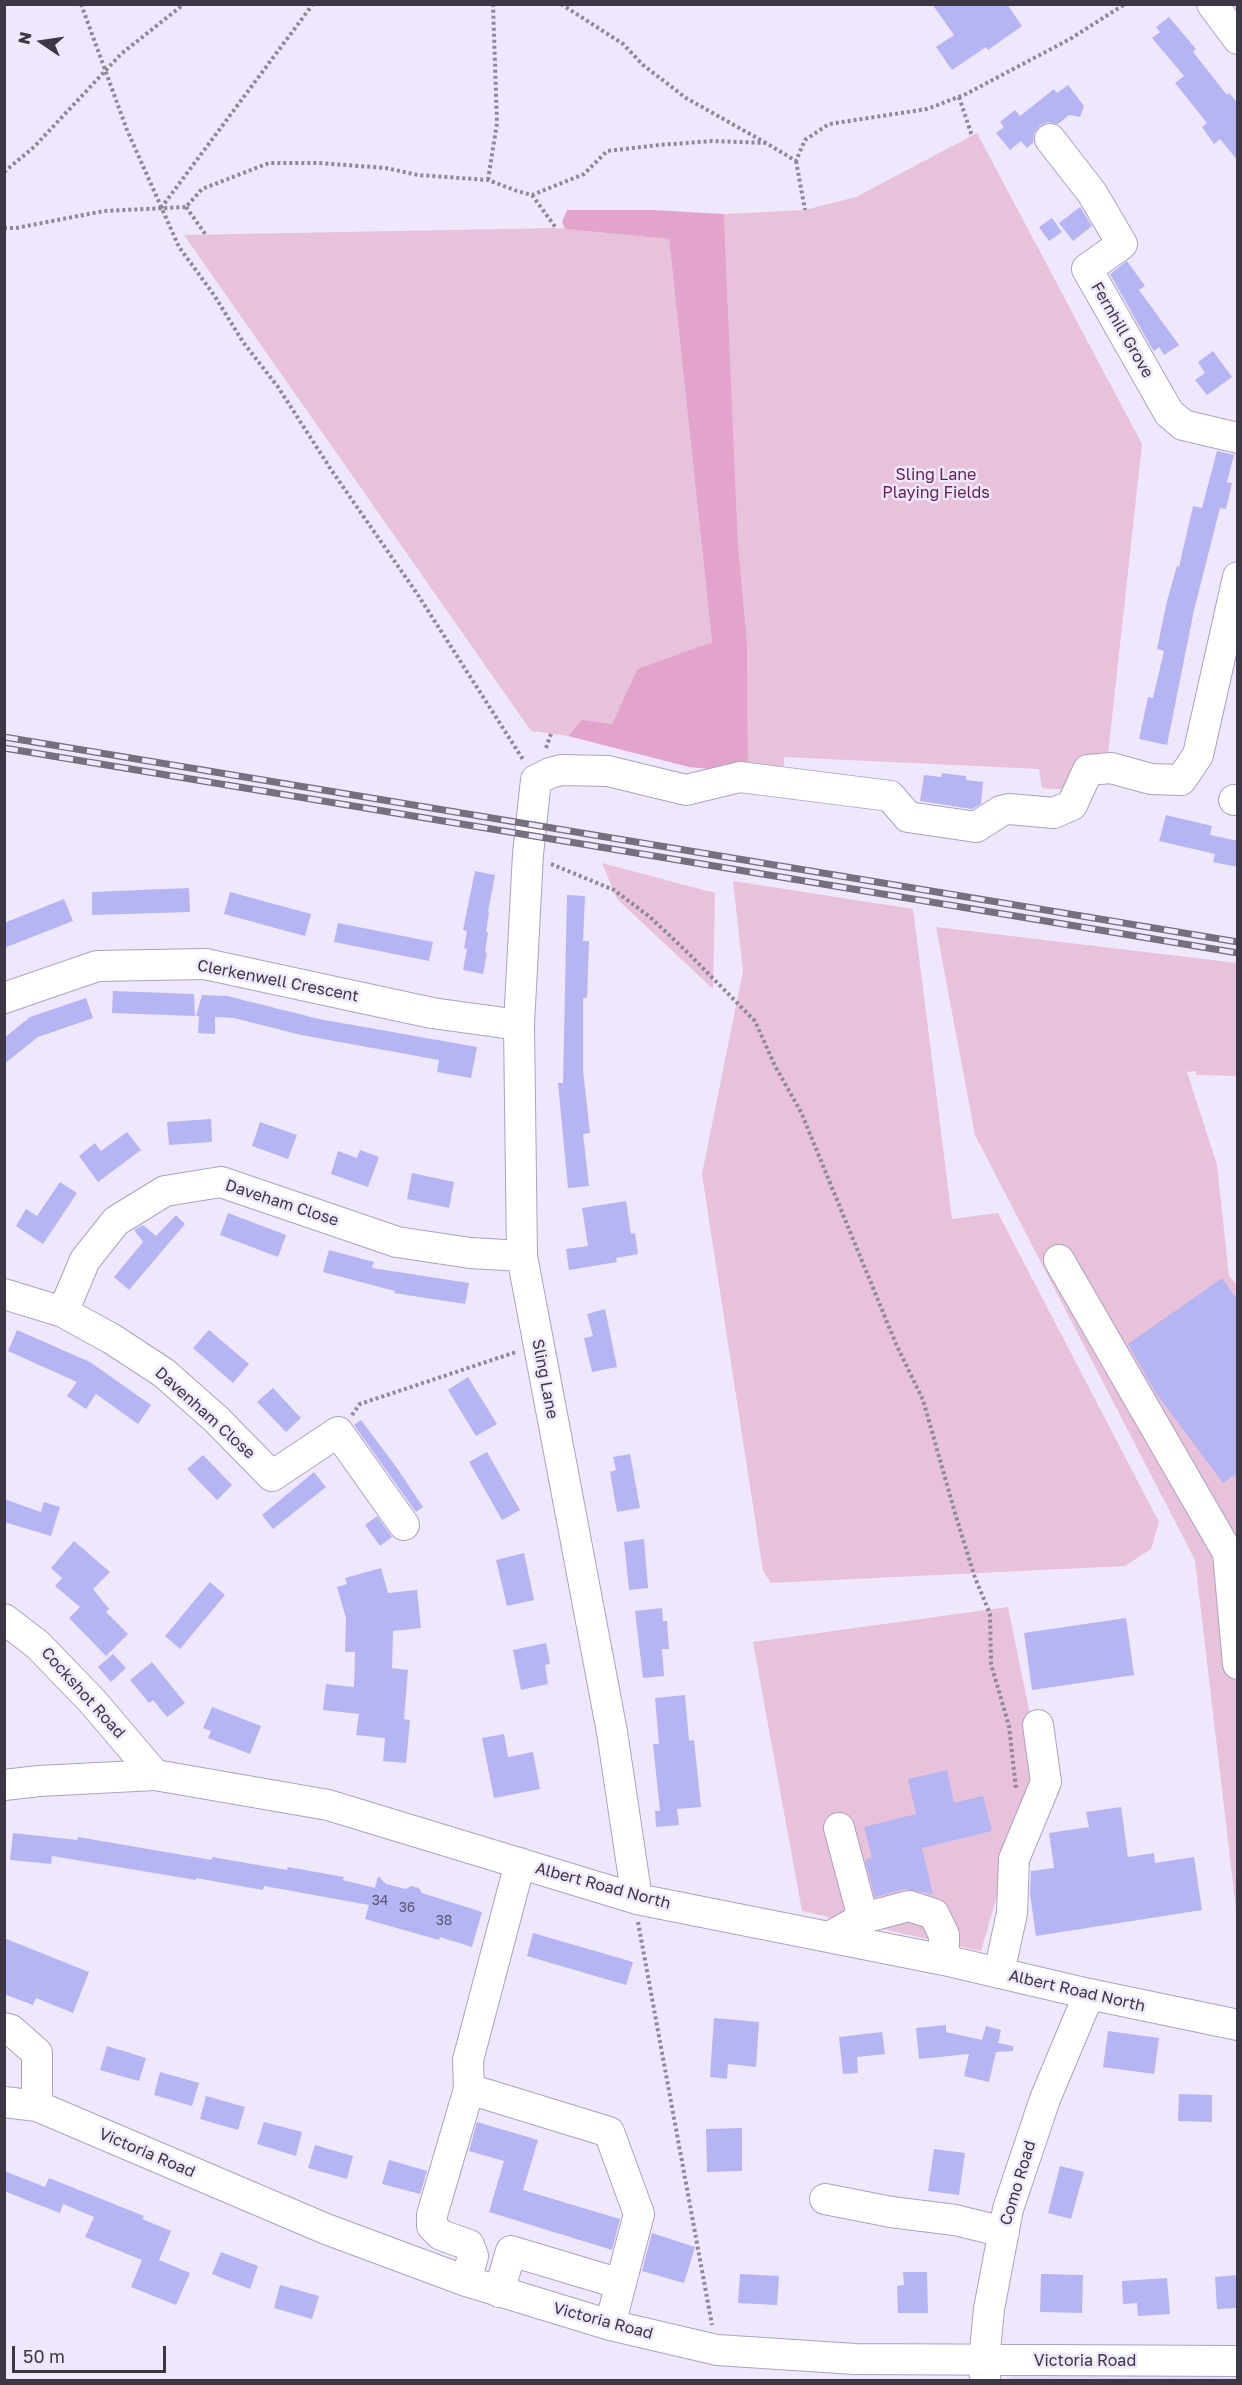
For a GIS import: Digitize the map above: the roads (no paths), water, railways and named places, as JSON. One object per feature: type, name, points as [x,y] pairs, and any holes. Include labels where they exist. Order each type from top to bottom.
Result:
[{"type":"street","points":[[1212,4],[1238,39]]},
{"type":"street","name":"Fernhill Grove","points":[[1050,139],[1092,193],[1122,244],[1087,269],[1169,413],[1183,425],[1238,438]]},
{"type":"street","name":"Sling Lane","points":[[633,1898],[612,1732],[522,1256],[519,1025],[528,854],[540,778],[562,770],[608,771],[686,790],[740,777],[890,796],[908,817],[976,827],[1009,809],[1054,813],[1072,805],[1088,770],[1112,768],[1190,786],[1237,578]]},
{"type":"street","name":"Clerkenwell Crescent","points":[[4,998],[97,966],[205,964],[432,1013],[519,1025]]},
{"type":"street","name":"Daveham Close","points":[[63,1312],[85,1260],[116,1221],[165,1191],[221,1182],[397,1242],[470,1253],[522,1256]]},
{"type":"street","points":[[1059,1260],[1228,1553],[1238,1664]]},
{"type":"street","name":"Davenham Close","points":[[4,1294],[63,1312],[112,1339],[164,1373],[216,1419],[272,1476],[338,1432],[404,1526]]},
{"type":"street","name":"Cockshot Road","points":[[4,1619],[38,1645],[93,1702],[155,1774]]},
{"type":"street","points":[[999,1973],[1012,1913],[1014,1859],[1046,1782],[1038,1725]]},
{"type":"street","name":"Albert Road North","points":[[4,1785],[155,1774],[328,1805],[633,1898],[944,1960],[1089,1994],[1200,2029],[1238,2025]]},
{"type":"street","points":[[839,1828],[863,1918]]},
{"type":"street","points":[[466,2281],[473,2256],[469,2245],[441,2235],[432,2226],[432,2215],[469,2090],[468,2060],[520,1863]]},
{"type":"street","points":[[831,1936],[863,1918],[909,1906],[934,1914],[944,1935],[944,1960]]},
{"type":"street","name":"Como Road","points":[[985,2371],[989,2310],[1008,2209],[1045,2099],[1089,1994]]},
{"type":"street","points":[[4,2028],[11,2030],[37,2053],[37,2106]]},
{"type":"street","points":[[469,2090],[609,2132],[639,2214],[610,2325]]},
{"type":"street","name":"Victoria Road","points":[[4,2102],[37,2106],[326,2229],[466,2281],[610,2325],[717,2350],[855,2359],[985,2371],[1238,2361]]},
{"type":"street","points":[[825,2199],[891,2212],[955,2220],[1004,2232]]},
{"type":"street","points":[[499,2292],[511,2251],[621,2284]]},
{"type":"railway","points":[[4,737],[1238,942]]},
{"type":"railway","points":[[4,748],[1238,953]]},
{"type":"park label","name":"Sling Lane Playing Fields","points":[[936,484]]}]
